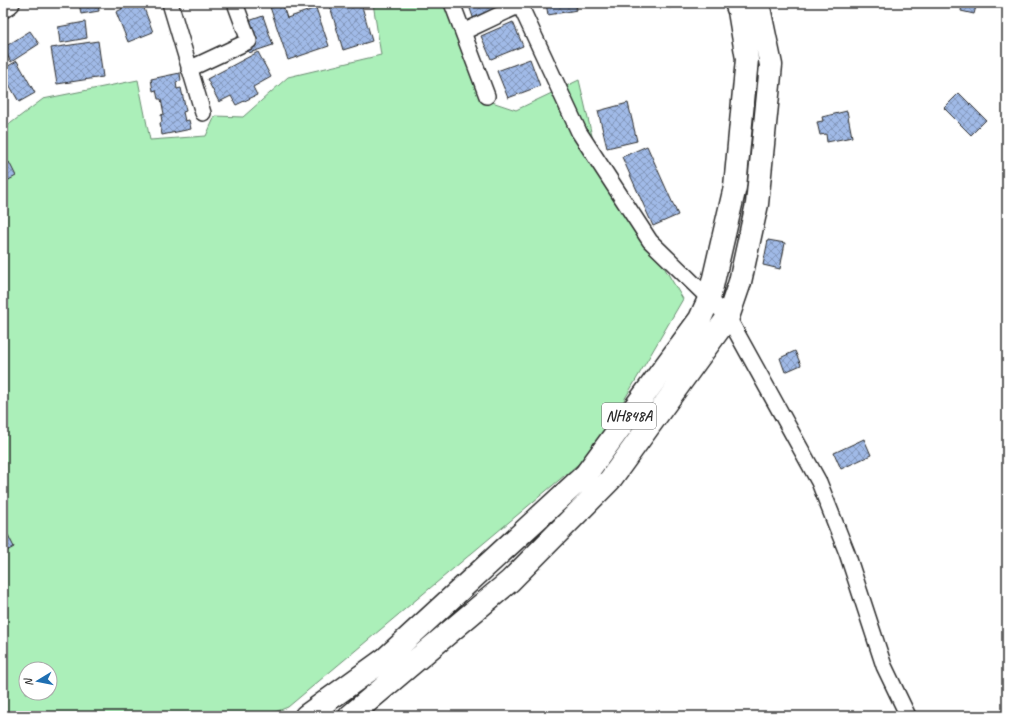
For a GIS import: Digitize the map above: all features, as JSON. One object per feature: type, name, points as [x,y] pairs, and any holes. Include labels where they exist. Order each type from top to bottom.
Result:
[{"type":"highway","name":"NH848A","points":[[306,716],[385,659],[586,474],[700,319],[709,299],[736,180],[747,59],[740,11],[736,3]]},
{"type":"highway","name":"NH848A","points":[[350,716],[510,581],[610,480],[728,317],[740,282],[757,204],[771,65],[758,3]]},
{"type":"main road","points":[[3,7],[9,3]]},
{"type":"street","points":[[170,3],[203,113]]},
{"type":"street","points":[[189,69],[249,41],[235,3]]},
{"type":"street","points":[[452,3],[487,96]]},
{"type":"street","points":[[463,32],[521,4],[579,132],[650,241],[728,317],[819,482],[847,553],[884,666],[908,716]]},
{"type":"green space","points":[[373,3],[450,3],[489,101],[516,110],[579,80],[596,153],[683,299],[595,450],[288,707],[265,716],[3,716],[3,129],[43,99],[138,80],[150,140],[206,136],[215,116],[243,117],[288,77],[381,55]]},
{"type":"building","points":[[79,3],[98,3],[99,11],[81,14]]},
{"type":"building","points":[[120,3],[142,3],[153,32],[128,42],[116,12],[122,9]]},
{"type":"building","points":[[282,3],[287,18],[316,8],[329,46],[288,60],[269,4]]},
{"type":"building","points":[[329,3],[361,3],[372,41],[343,50]]},
{"type":"building","points":[[468,3],[519,3],[474,20]]},
{"type":"building","points":[[546,3],[576,3],[577,10],[548,15]]},
{"type":"building","points":[[668,3],[692,3],[669,8]]},
{"type":"building","points":[[962,3],[977,3],[974,14],[961,11]]},
{"type":"building","points":[[263,16],[273,45],[249,53],[243,23]]},
{"type":"building","points":[[85,22],[87,38],[60,43],[58,27]]},
{"type":"building","points":[[513,22],[523,46],[491,59],[481,36]]},
{"type":"building","points":[[30,31],[39,44],[11,62],[3,48]]},
{"type":"building","points":[[98,41],[103,77],[57,84],[51,48]]},
{"type":"building","points":[[258,52],[271,77],[253,87],[257,95],[236,105],[231,96],[219,102],[207,79]]},
{"type":"building","points":[[530,59],[540,86],[508,98],[497,71]]},
{"type":"building","points":[[17,61],[35,93],[19,102],[3,74],[3,69]]},
{"type":"building","points":[[180,73],[181,81],[176,82],[177,89],[181,88],[186,111],[183,112],[185,121],[189,120],[191,129],[162,135],[160,123],[162,122],[161,115],[164,114],[161,99],[158,99],[156,90],[153,91],[151,79]]},
{"type":"building","points":[[959,93],[986,120],[971,135],[944,108]]},
{"type":"building","points":[[628,103],[637,141],[607,148],[598,111]]},
{"type":"building","points":[[847,111],[852,137],[827,142],[826,134],[820,135],[817,122],[823,121],[822,117]]},
{"type":"building","points":[[647,146],[678,215],[653,226],[622,157]]},
{"type":"building","points":[[9,162],[16,176],[3,183],[3,165]]},
{"type":"building","points":[[768,240],[785,243],[780,269],[763,265]]},
{"type":"building","points":[[795,351],[801,365],[785,372],[780,358]]},
{"type":"building","points":[[864,439],[871,455],[841,469],[834,453]]},
{"type":"building","points":[[8,535],[14,547],[3,553],[3,537]]}]
